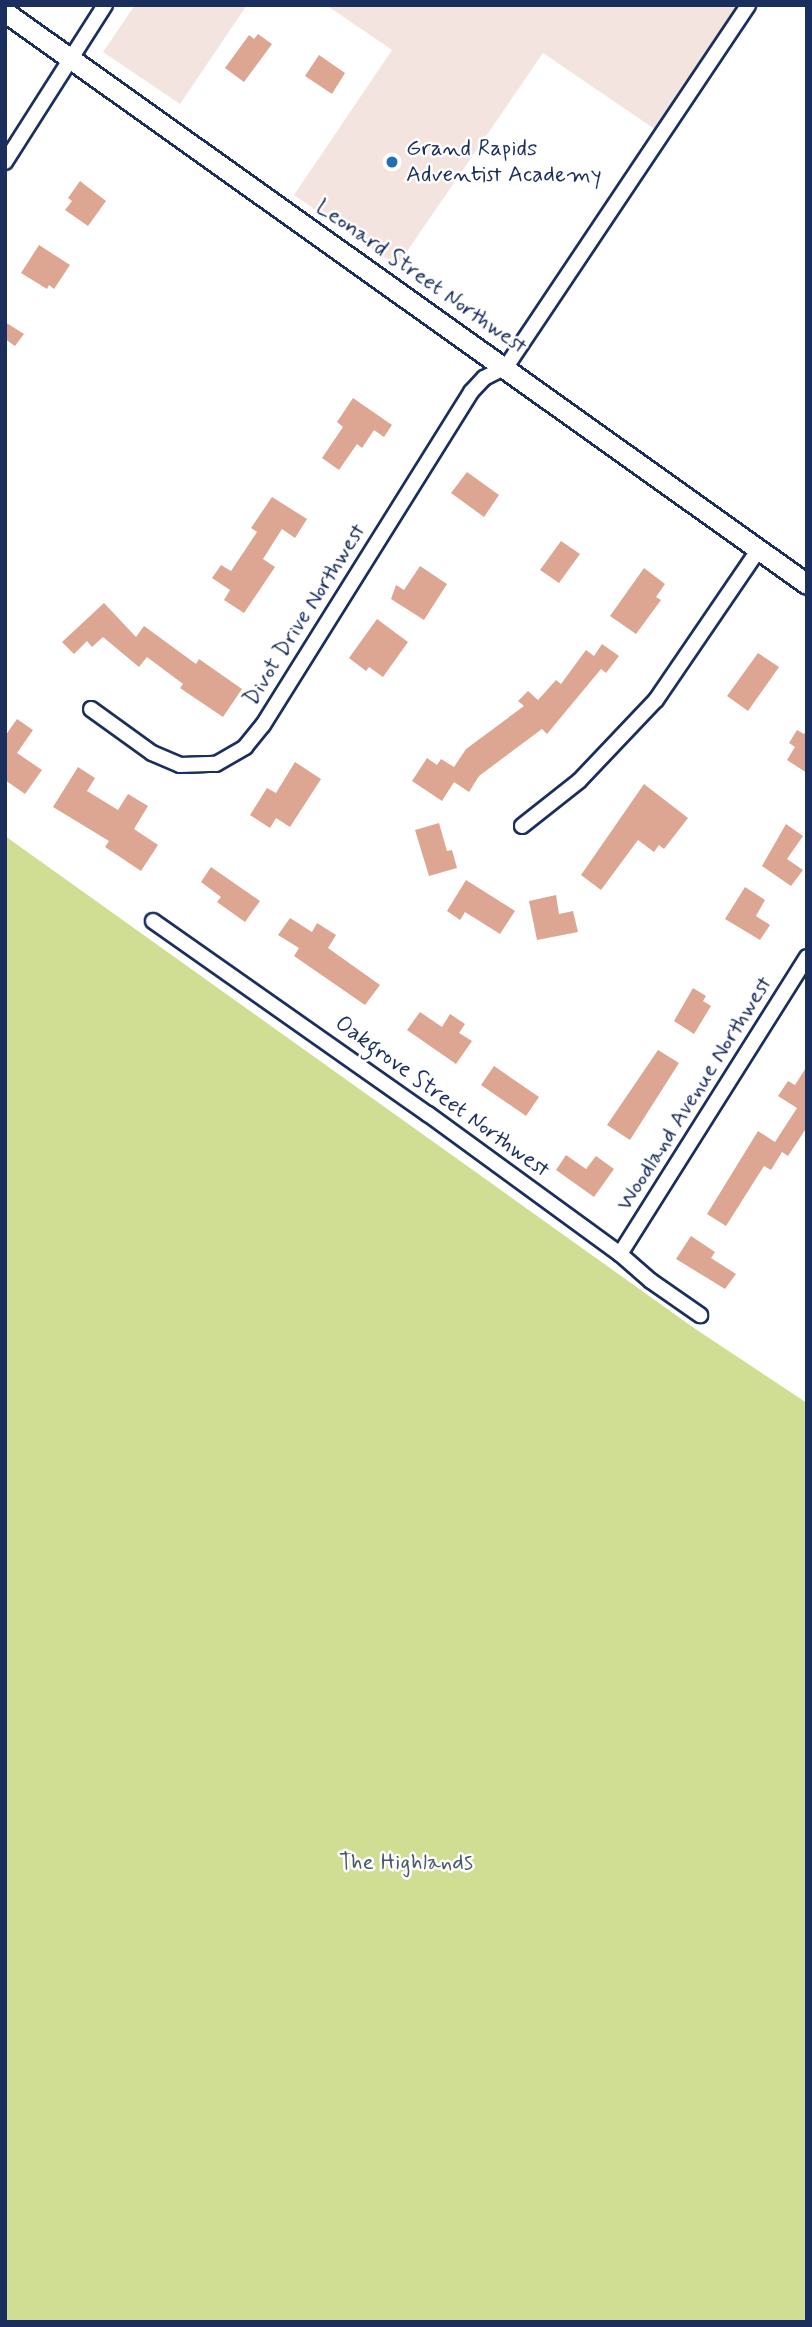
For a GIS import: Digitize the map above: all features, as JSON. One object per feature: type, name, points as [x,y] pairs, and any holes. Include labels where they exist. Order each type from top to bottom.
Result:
[{"type":"main road","name":"Leonard Street Northwest","points":[[5,12],[807,584]]},
{"type":"street","points":[[5,162],[105,5]]},
{"type":"street","points":[[506,367],[748,5]]},
{"type":"street","name":"Divot Drive Northwest","points":[[91,709],[152,753],[180,765],[216,764],[245,747],[263,725],[471,392],[484,378],[506,367]]},
{"type":"street","points":[[522,826],[579,781],[656,701],[759,549]]},
{"type":"street","name":"Oakgrove Street Northwest","points":[[153,921],[428,1114],[621,1254],[650,1281],[700,1315]]},
{"type":"street","name":"Woodland Avenue Northwest","points":[[621,1254],[807,957]]},
{"type":"shaded area","points":[[135,5],[247,5],[180,104],[103,52]]},
{"type":"shaded area","name":"Grand Rapids Adventist Academy","points":[[326,5],[741,5],[656,130],[543,53],[397,266],[294,195],[392,50]]},
{"type":"green space","name":"The Highlands","points":[[5,836],[694,1328],[807,1403],[807,2322],[5,2322]]},
{"type":"building","points":[[258,34],[272,44],[244,82],[225,68],[249,35],[254,39]]},
{"type":"building","points":[[319,55],[345,73],[332,94],[305,76]]},
{"type":"building","points":[[80,181],[106,201],[88,226],[65,210],[72,201],[68,198]]},
{"type":"building","points":[[39,245],[70,265],[54,289],[49,285],[47,289],[21,273]]},
{"type":"building","points":[[5,322],[24,334],[15,346],[5,339]]},
{"type":"building","points":[[353,398],[392,425],[384,437],[374,430],[362,448],[357,444],[339,470],[322,458],[343,427],[337,422]]},
{"type":"building","points":[[467,472],[499,495],[484,517],[451,493]]},
{"type":"building","points":[[272,497],[307,519],[295,538],[282,529],[263,559],[275,567],[244,613],[224,600],[230,590],[212,578],[221,565],[231,571],[257,532],[251,528]]},
{"type":"building","points":[[561,541],[580,554],[559,583],[540,570]]},
{"type":"building","points":[[420,566],[447,584],[424,620],[391,599],[396,585],[404,590]]},
{"type":"building","points":[[644,568],[665,584],[656,597],[661,600],[636,634],[610,616]]},
{"type":"building","points":[[104,603],[136,637],[144,626],[196,664],[199,659],[242,689],[223,717],[180,688],[183,684],[147,657],[139,667],[103,637],[92,647],[87,641],[74,654],[62,642]]},
{"type":"building","points":[[377,619],[408,642],[383,677],[369,667],[366,671],[349,658]]},
{"type":"building","points":[[602,644],[619,656],[606,673],[601,669],[547,734],[542,729],[479,776],[469,792],[454,782],[442,801],[412,781],[427,758],[437,765],[441,759],[454,767],[466,749],[524,706],[518,701],[528,691],[538,700],[556,680],[561,684],[586,650],[594,656]]},
{"type":"building","points":[[758,653],[779,667],[748,711],[727,696]]},
{"type":"building","points":[[17,719],[33,730],[17,753],[42,770],[25,794],[5,780],[5,736]]},
{"type":"building","points":[[807,729],[807,773],[787,760],[795,747],[789,743],[797,730],[804,734]]},
{"type":"building","points":[[295,762],[321,779],[290,827],[276,818],[270,828],[250,815],[267,788],[276,793]]},
{"type":"building","points":[[78,767],[95,778],[87,791],[118,810],[128,794],[148,806],[134,829],[158,845],[141,871],[105,847],[109,841],[53,807]]},
{"type":"building","points":[[644,784],[688,818],[664,849],[659,845],[654,852],[638,840],[601,890],[581,875]]},
{"type":"building","points":[[439,823],[447,851],[452,850],[457,868],[429,876],[415,830]]},
{"type":"building","points":[[786,824],[803,836],[787,859],[803,870],[791,886],[762,866]]},
{"type":"building","points":[[211,867],[260,901],[245,922],[217,902],[221,897],[201,882]]},
{"type":"building","points":[[466,880],[515,911],[500,934],[465,912],[460,920],[447,911]]},
{"type":"building","points":[[745,887],[765,900],[756,916],[770,925],[760,940],[725,919]]},
{"type":"building","points":[[556,895],[559,914],[573,911],[578,932],[537,940],[529,901]]},
{"type":"building","points":[[290,918],[312,932],[317,923],[336,935],[328,948],[380,985],[365,1005],[294,956],[299,948],[278,935]]},
{"type":"building","points":[[693,988],[706,996],[703,1001],[711,1006],[694,1034],[674,1021]]},
{"type":"building","points":[[420,1012],[442,1027],[450,1014],[465,1024],[459,1033],[472,1041],[456,1064],[407,1030]]},
{"type":"building","points":[[658,1050],[679,1063],[630,1140],[607,1125]]},
{"type":"building","points":[[494,1066],[539,1097],[526,1116],[481,1085]]},
{"type":"building","points":[[807,1066],[807,1127],[788,1156],[782,1152],[771,1170],[764,1166],[726,1226],[707,1214],[758,1131],[775,1142],[797,1108],[778,1096],[788,1081],[795,1085]]},
{"type":"building","points":[[566,1155],[586,1169],[596,1156],[614,1169],[594,1197],[556,1170]]},
{"type":"building","points":[[691,1236],[715,1252],[711,1258],[736,1274],[725,1289],[676,1259]]},
{"type":"place","name":"Grand Rapids Adventist Academy","points":[[392,162]]}]
